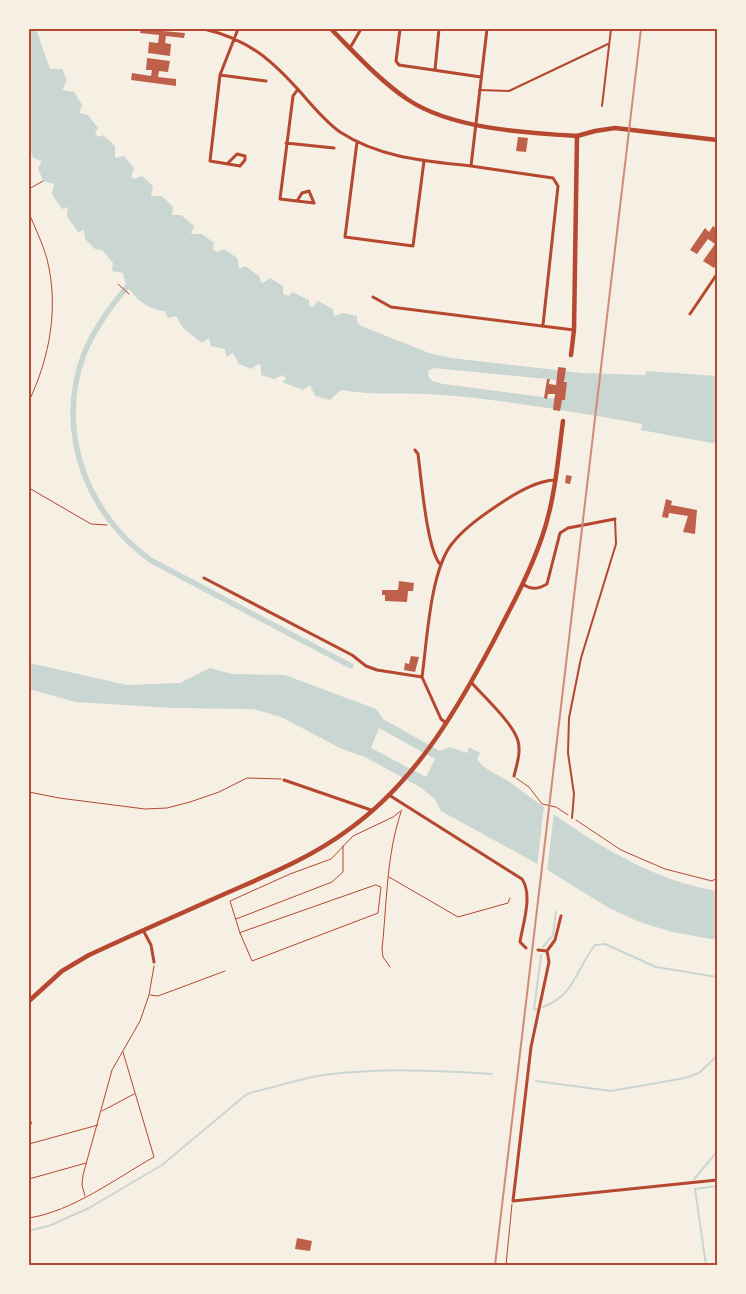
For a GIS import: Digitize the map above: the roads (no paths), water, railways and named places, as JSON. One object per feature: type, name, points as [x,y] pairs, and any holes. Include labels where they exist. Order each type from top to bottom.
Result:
[{"type":"main road","points":[[331,29],[385,82],[408,100],[452,119],[475,125],[578,136],[615,128],[717,140]]},
{"type":"main road","points":[[571,355],[574,330],[578,136]]},
{"type":"main road","points":[[29,1001],[62,971],[90,955],[284,868],[349,830],[390,795],[447,724],[472,682],[524,585],[543,536],[556,480],[563,421]]},
{"type":"street","points":[[204,29],[234,37],[254,48],[274,64],[324,118],[357,142],[397,156],[424,161],[553,178],[558,186],[543,325]]},
{"type":"street","points":[[228,163],[237,154],[245,156],[245,160],[240,166],[210,161],[220,75],[238,29]]},
{"type":"street","points":[[350,48],[361,29]]},
{"type":"street","points":[[400,29],[396,61],[399,66],[481,77]]},
{"type":"street","points":[[434,70],[440,29]]},
{"type":"street","points":[[471,166],[487,29]]},
{"type":"street","points":[[220,75],[266,81]]},
{"type":"street","points":[[296,201],[302,193],[309,191],[314,203],[296,201],[280,199],[293,96],[298,90]]},
{"type":"street","points":[[357,142],[345,237],[413,246],[424,161]]},
{"type":"street","points":[[286,143],[334,148]]},
{"type":"street","points":[[690,314],[717,274]]},
{"type":"street","points":[[374,297],[392,307],[574,330]]},
{"type":"street","points":[[415,450],[418,454],[430,540],[436,561],[441,565]]},
{"type":"street","points":[[447,724],[441,719],[422,678],[436,578],[441,565],[450,546],[465,530],[488,512],[536,484],[547,480],[556,480]]},
{"type":"street","points":[[524,585],[530,588],[540,588],[547,584],[560,533],[568,528],[615,519]]},
{"type":"street","points":[[204,578],[352,654],[366,666],[377,670],[422,678]]},
{"type":"street","points":[[472,682],[507,723],[518,740],[520,755],[514,776]]},
{"type":"street","points":[[284,780],[371,810]]},
{"type":"street","points":[[390,795],[522,879],[527,885],[528,893],[520,942],[526,948]]},
{"type":"street","points":[[561,916],[555,940],[547,951],[549,962],[526,1085],[513,1201],[717,1180]]},
{"type":"street","points":[[143,930],[151,945],[154,962]]},
{"type":"street","points":[[538,950],[547,951]]},
{"type":"lane","points":[[602,106],[610,29]]},
{"type":"lane","points":[[480,90],[508,91],[608,44]]},
{"type":"lane","points":[[572,818],[574,794],[568,753],[569,718],[581,658],[616,544],[615,519]]},
{"type":"waterway","points":[[127,287],[109,310],[93,336],[84,354],[76,383],[73,412],[75,441],[82,469],[94,495],[109,520],[129,542],[152,561],[351,666]]},
{"type":"waterway","points":[[543,947],[553,935],[556,912]]},
{"type":"waterway","points":[[543,1007],[554,1002],[569,988],[595,945],[605,944],[656,967],[717,977]]},
{"type":"waterway","points":[[537,1009],[534,1010],[541,955]]},
{"type":"waterway","points":[[536,1081],[611,1091],[685,1078],[699,1073],[717,1056]]},
{"type":"waterway","points":[[29,1231],[51,1225],[89,1208],[162,1165],[247,1094],[307,1078],[366,1071],[408,1070],[492,1074]]},
{"type":"waterway","points":[[694,1179],[717,1152]]},
{"type":"waterway","points":[[706,1265],[695,1189],[717,1186]]},
{"type":"railway","points":[[495,1265],[641,29]]}]
